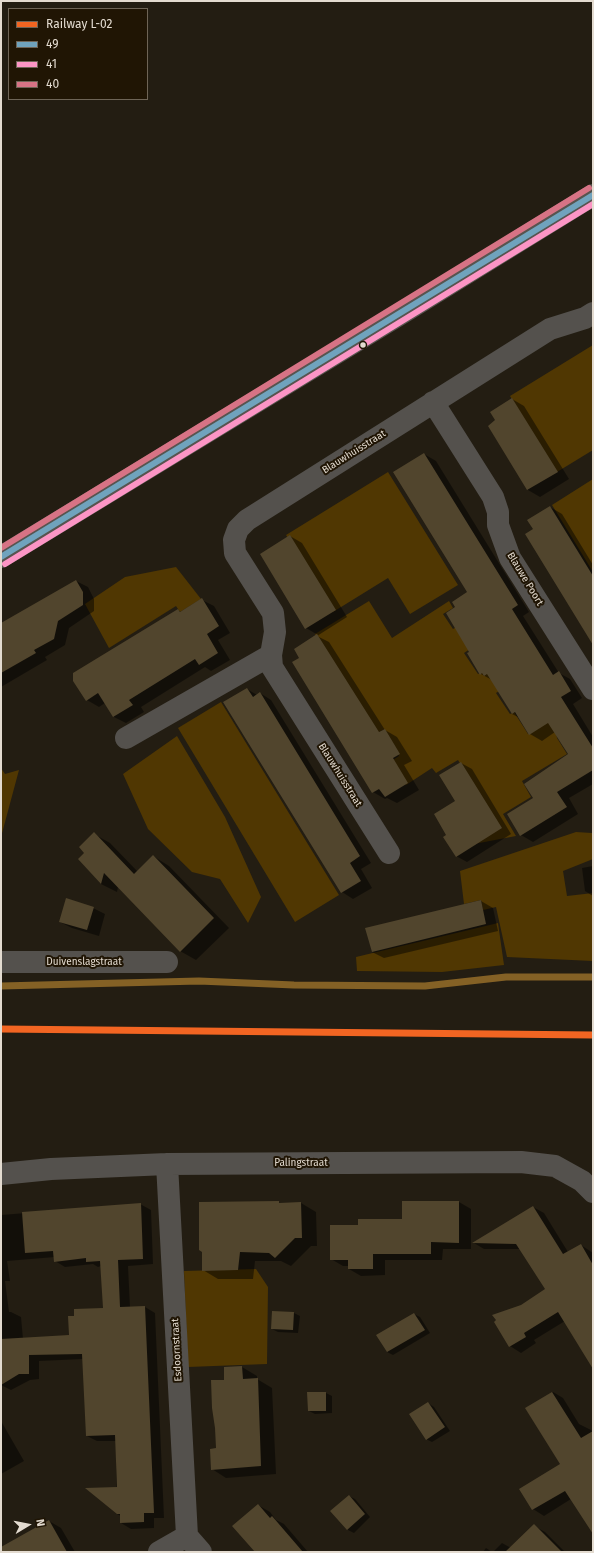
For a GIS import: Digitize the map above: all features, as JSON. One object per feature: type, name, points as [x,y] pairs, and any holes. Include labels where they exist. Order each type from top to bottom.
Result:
[{"type":"main road","points":[[1,557],[593,195]]},
{"type":"street","name":"Blauwhuisstraat","points":[[389,853],[272,667],[271,655],[275,632],[273,613],[236,553],[234,540],[238,529],[247,520],[550,329],[585,318],[593,313]]},
{"type":"street","name":"Blauwe Poort","points":[[433,402],[493,497],[498,512],[498,525],[510,558],[593,689]]},
{"type":"street","points":[[126,738],[271,655]]},
{"type":"street","name":"Duivenslagstraat","points":[[1,962],[167,962]]},
{"type":"street","name":"Palingstraat","points":[[1,1174],[51,1169],[167,1164],[521,1162],[555,1166],[582,1181],[593,1192]]},
{"type":"street","name":"Esdoornstraat","points":[[160,1552],[194,1544],[167,1164]]},
{"type":"shaded area","points":[[593,345],[593,450],[557,472],[510,396]]},
{"type":"shaded area","points":[[388,472],[458,585],[410,614],[388,578],[333,612],[286,535]]},
{"type":"shaded area","points":[[593,479],[593,572],[552,505]]},
{"type":"shaded area","points":[[176,567],[201,599],[180,612],[176,606],[109,648],[85,604],[125,577]]},
{"type":"shaded area","points":[[369,601],[392,638],[449,601],[453,608],[443,614],[453,629],[460,625],[473,647],[464,653],[478,674],[486,670],[499,691],[496,693],[510,714],[514,712],[528,734],[554,717],[557,738],[567,754],[522,781],[531,797],[503,814],[516,836],[474,844],[488,809],[458,760],[436,773],[432,768],[406,785],[391,761],[399,756],[383,730],[377,733],[315,634]]},
{"type":"shaded area","points":[[221,702],[339,895],[295,922],[178,728]]},
{"type":"shaded area","points":[[177,736],[225,817],[261,897],[248,923],[220,879],[192,872],[148,829],[123,774]]},
{"type":"shaded area","points":[[1,768],[5,774],[19,770],[1,837]]},
{"type":"shaded area","points":[[576,832],[592,833],[593,859],[563,871],[567,896],[593,893],[593,961],[507,957],[496,907],[483,910],[481,900],[464,904],[460,871]]},
{"type":"shaded area","points":[[498,923],[504,965],[442,972],[357,971],[356,957]]},
{"type":"shaded area","points":[[256,1269],[268,1287],[267,1364],[188,1367],[184,1271]]},
{"type":"building","points":[[512,398],[558,472],[527,490],[488,426],[495,420],[490,412]]},
{"type":"building","points":[[424,453],[518,605],[512,609],[553,675],[559,671],[571,691],[561,697],[593,748],[593,770],[557,792],[567,807],[520,836],[507,814],[533,798],[524,784],[568,754],[548,723],[529,735],[515,712],[512,714],[487,674],[484,676],[482,673],[480,675],[467,653],[469,652],[446,613],[455,607],[452,602],[467,592],[393,472]]},
{"type":"building","points":[[550,506],[593,576],[593,645],[525,534],[533,529],[527,520]]},
{"type":"building","points":[[290,535],[336,610],[305,629],[260,554]]},
{"type":"building","points":[[76,580],[83,592],[83,605],[58,621],[54,639],[34,650],[36,653],[1,673],[1,623]]},
{"type":"building","points":[[202,598],[219,626],[207,634],[218,653],[199,665],[195,659],[129,700],[133,705],[113,717],[98,693],[86,701],[73,681],[73,673],[178,609],[180,612]]},
{"type":"building","points":[[317,634],[379,732],[385,729],[400,754],[393,758],[408,783],[385,797],[379,789],[372,793],[292,662],[299,658],[294,649]]},
{"type":"building","points":[[247,688],[253,697],[260,692],[360,856],[350,863],[361,881],[341,893],[223,702]]},
{"type":"building","points":[[461,762],[502,828],[456,857],[443,837],[446,835],[434,814],[455,801],[439,775]]},
{"type":"building","points":[[94,832],[134,874],[153,855],[214,918],[180,952],[104,873],[101,884],[78,859],[84,853],[79,847]]},
{"type":"building","points":[[66,898],[94,907],[87,930],[59,922]]},
{"type":"building","points":[[481,900],[486,924],[372,952],[365,928]]},
{"type":"building","points":[[279,1201],[279,1203],[301,1202],[302,1238],[295,1238],[275,1258],[269,1253],[240,1252],[238,1270],[202,1271],[202,1252],[199,1250],[199,1202]]},
{"type":"building","points":[[402,1201],[459,1201],[459,1243],[431,1242],[431,1254],[373,1254],[373,1269],[348,1269],[348,1260],[330,1260],[330,1225],[358,1225],[358,1219],[402,1219]]},
{"type":"building","points":[[141,1203],[143,1259],[118,1260],[120,1307],[145,1306],[154,1513],[144,1513],[144,1522],[120,1523],[120,1514],[117,1514],[85,1488],[117,1487],[115,1435],[86,1436],[82,1354],[29,1355],[29,1374],[19,1374],[1,1385],[1,1339],[69,1335],[68,1316],[74,1316],[74,1309],[103,1308],[100,1261],[86,1262],[86,1258],[54,1262],[53,1251],[25,1253],[22,1212]]},
{"type":"building","points":[[533,1206],[563,1254],[581,1244],[593,1265],[593,1369],[558,1312],[524,1333],[526,1337],[509,1347],[494,1322],[496,1320],[492,1315],[521,1305],[545,1289],[516,1244],[472,1243]]},
{"type":"building","points":[[272,1311],[294,1312],[293,1330],[271,1329]]},
{"type":"building","points":[[414,1313],[425,1330],[387,1352],[376,1335]]},
{"type":"building","points":[[242,1366],[243,1379],[258,1378],[261,1466],[211,1470],[210,1449],[216,1448],[211,1380],[224,1380],[224,1367]]},
{"type":"building","points":[[307,1392],[326,1392],[326,1411],[308,1411]]},
{"type":"building","points":[[552,1392],[581,1438],[593,1431],[593,1534],[565,1491],[532,1510],[519,1489],[560,1464],[525,1408]]},
{"type":"building","points":[[428,1402],[445,1427],[426,1440],[409,1414]]},
{"type":"building","points":[[349,1495],[365,1514],[347,1530],[330,1511]]},
{"type":"building","points":[[258,1504],[270,1518],[272,1516],[303,1552],[255,1552],[232,1526]]},
{"type":"building","points":[[49,1520],[67,1552],[1,1552],[1,1547]]},
{"type":"building","points":[[534,1524],[562,1552],[505,1552]]},
{"type":"waterway","points":[[1,986],[199,981],[294,985],[425,986],[506,977],[593,977]]},
{"type":"rail line","name":"L-02","points":[[1,1029],[593,1035]]},
{"type":"transit line","name":"40","points":[[1,548],[589,188]]},
{"type":"transit line","name":"49","points":[[1,557],[593,195]]},
{"type":"transit line","name":"41","points":[[5,564],[593,204]]}]
